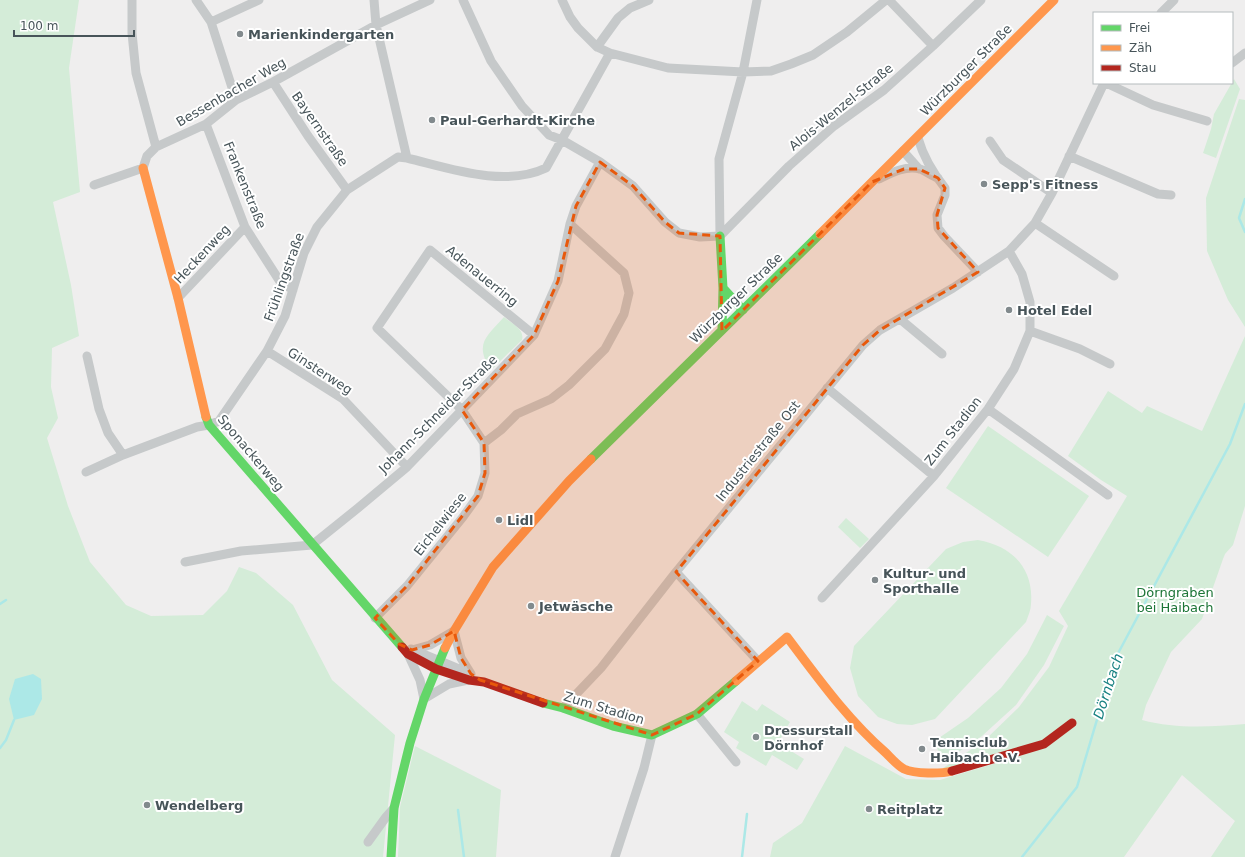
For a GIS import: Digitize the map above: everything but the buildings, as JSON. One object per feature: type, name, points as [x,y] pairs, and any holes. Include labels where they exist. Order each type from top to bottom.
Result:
[{"type":"street","points":[[132,0],[132,33],[136,73],[156,147]]},
{"type":"street","points":[[196,0],[211,22],[236,100]]},
{"type":"street","points":[[211,22],[259,0]]},
{"type":"street","points":[[374,0],[376,26],[407,158],[482,175],[508,177],[534,173],[546,168],[610,53]]},
{"type":"street","name":"Bessenbacher Weg","points":[[143,168],[147,156],[156,147],[206,124],[236,100],[273,82],[376,26],[430,0]]},
{"type":"street","points":[[463,0],[484,47],[505,83],[539,126],[549,135],[562,140],[600,162],[632,186],[664,222],[679,233],[700,237],[720,236]]},
{"type":"street","points":[[562,0],[570,17],[578,28],[597,47],[610,53],[668,68],[743,72],[771,71],[812,55],[847,32],[886,0]]},
{"type":"street","points":[[597,47],[618,18],[630,8],[649,0]]},
{"type":"street","points":[[722,330],[723,288],[720,236],[719,160],[743,72],[757,0]]},
{"type":"street","points":[[889,0],[933,46]]},
{"type":"street","name":"Alois-Wenzel-Straße","points":[[720,236],[789,166],[834,126],[884,90],[981,0]]},
{"type":"street","name":"Würzburger Straße","points":[[391,857],[394,808],[410,743],[424,698],[437,665],[454,631],[481,585],[506,551],[570,481],[904,152],[1054,0]]},
{"type":"street","points":[[1162,12],[1174,0]]},
{"type":"street","points":[[1233,62],[1245,54]]},
{"type":"street","name":"Bayernstraße","points":[[273,82],[308,136],[347,190]]},
{"type":"street","name":"Industriestraße Ost","points":[[563,708],[601,668],[676,572],[863,345],[880,330],[1009,252],[1035,223],[1052,193],[1105,84]]},
{"type":"street","points":[[1107,84],[1153,105],[1207,121]]},
{"type":"street","name":"Frankenstraße","points":[[206,124],[245,226],[279,280],[293,290]]},
{"type":"street","points":[[918,138],[922,152],[945,188],[937,215],[938,228],[978,272]]},
{"type":"street","points":[[990,141],[1003,160],[1052,193]]},
{"type":"street","points":[[904,152],[919,169],[938,178]]},
{"type":"street","points":[[1069,156],[1158,194],[1172,196]]},
{"type":"street","name":"Frühlingstraße","points":[[86,472],[123,455],[197,427],[209,425],[219,421],[267,351],[285,316],[304,253],[317,227],[347,190],[398,158],[407,158]]},
{"type":"street","name":"Johann-Schneider-Straße","points":[[312,544],[407,467],[534,335],[558,281],[570,224],[576,206],[600,162]]},
{"type":"street","points":[[94,185],[143,168]]},
{"type":"street","name":"Sponackerweg","points":[[143,168],[178,298],[205,414],[209,425],[399,644],[410,652],[437,665]]},
{"type":"street","points":[[872,182],[904,169],[919,169]]},
{"type":"street","points":[[1035,223],[1114,276]]},
{"type":"street","points":[[462,410],[484,443],[501,430],[517,414],[551,399],[569,386],[605,349],[624,314],[629,293],[624,273],[570,224]]},
{"type":"street","name":"Heckenweg","points":[[178,298],[245,226]]},
{"type":"street","name":"Adenauerring","points":[[462,410],[377,328],[430,250],[534,335]]},
{"type":"street","name":"Zum Stadion","points":[[822,598],[934,476],[988,409],[1014,369],[1030,331],[1030,302],[1022,274],[1009,252]]},
{"type":"street","points":[[723,288],[743,310]]},
{"type":"street","points":[[900,318],[942,354]]},
{"type":"street","points":[[1030,331],[1080,349],[1110,364]]},
{"type":"street","name":"Ginsterweg","points":[[267,351],[344,399],[407,467]]},
{"type":"street","points":[[87,356],[99,409],[108,433],[123,455]]},
{"type":"street","points":[[827,388],[934,476]]},
{"type":"street","points":[[988,409],[1108,495]]},
{"type":"street","name":"Eichelwiese","points":[[375,618],[407,586],[463,517],[478,496],[485,473],[484,443]]},
{"type":"street","points":[[185,562],[241,551],[312,544]]},
{"type":"street","points":[[676,572],[758,661]]},
{"type":"street","points":[[410,652],[420,680],[424,698],[450,684],[470,677],[461,658],[454,631]]},
{"type":"street","name":"Würzburger Straße","points":[[410,652],[430,645],[454,631]]},
{"type":"street","name":"Zum Stadion","points":[[437,665],[613,726],[652,735],[697,714],[787,637],[842,710],[874,744],[904,769],[915,772],[945,773],[1044,744],[1072,722]]},
{"type":"street","points":[[697,714],[736,762]]},
{"type":"street","points":[[615,857],[644,768],[652,735]]},
{"type":"street","points":[[368,842],[394,808]]},
{"type":"highlighted area","points":[[600,162],[633,186],[665,222],[679,233],[720,236],[722,331],[872,182],[904,169],[919,169],[938,178],[945,188],[937,215],[938,228],[978,272],[880,330],[863,345],[676,572],[758,661],[697,714],[652,735],[480,680],[471,674],[461,658],[454,631],[430,645],[412,650],[399,644],[375,618],[407,586],[478,496],[485,473],[484,443],[462,410],[534,335],[558,281],[576,206]]},
{"type":"green space","points":[[0,0],[79,0],[69,68],[80,192],[53,202],[71,285],[79,336],[52,348],[51,387],[58,418],[47,438],[68,506],[90,562],[126,605],[151,616],[203,615],[227,591],[239,567],[256,573],[293,605],[332,680],[395,735],[383,857],[0,857]]},
{"type":"green space","points":[[1234,79],[1240,89],[1216,158],[1203,153],[1214,114],[1231,84],[1233,84]]},
{"type":"green space","points":[[1239,99],[1245,100],[1245,327],[1228,300],[1207,251],[1206,198]]},
{"type":"green space","points":[[504,317],[519,329],[522,340],[491,370],[483,354],[484,341]]},
{"type":"green space","name":"Dörngraben bei Haibach","points":[[1245,336],[1245,506],[1233,545],[1225,554],[1202,619],[1171,652],[1146,705],[1142,720],[1180,726],[1245,724],[1245,857],[1211,857],[1235,821],[1182,775],[1124,857],[770,857],[773,843],[802,823],[845,746],[906,779],[940,780],[1036,751],[940,770],[984,741],[1019,707],[1049,667],[1068,626],[1059,611],[1127,496],[1101,480],[1068,456],[1108,391],[1142,413],[1147,406],[1202,431]]},
{"type":"green space","points":[[988,426],[1089,496],[1048,557],[946,488]]},
{"type":"green space","points":[[846,518],[869,539],[860,548],[838,527]]},
{"type":"green space","points":[[978,540],[1001,547],[1011,553],[1025,570],[1031,591],[1031,606],[1026,622],[935,719],[912,725],[897,724],[878,717],[858,696],[850,668],[854,646],[946,549],[963,542]]},
{"type":"green space","points":[[1047,615],[1064,626],[1044,665],[1016,705],[982,736],[945,761],[933,742],[968,718],[1001,688],[1027,654]]},
{"type":"green space","name":"Dressurstall Dörnhof","points":[[742,701],[757,711],[762,704],[790,722],[778,743],[804,759],[797,770],[772,755],[766,766],[736,748],[739,742],[724,732]]},
{"type":"green space","points":[[415,746],[501,790],[496,857],[398,857],[400,807]]},
{"type":"water","points":[[33,674],[41,679],[42,699],[34,715],[14,720],[9,699],[15,679]]},
{"type":"waterway","name":"Dörnbach","points":[[1245,199],[1239,218],[1245,232]]},
{"type":"waterway","name":"Dörnbach","points":[[1022,857],[1077,787],[1115,659],[1230,444],[1245,404]]},
{"type":"waterway","points":[[0,604],[6,600]]},
{"type":"waterway","points":[[0,748],[6,740],[14,720]]},
{"type":"waterway","points":[[458,810],[464,857]]},
{"type":"waterway","points":[[742,857],[747,814]]},
{"type":"traffic: fast","points":[[591,459],[820,234]]},
{"type":"traffic: fast","points":[[720,236],[723,288],[722,330]]},
{"type":"traffic: fast","points":[[723,288],[743,310]]},
{"type":"traffic: fast","points":[[206,417],[209,425],[402,647]]},
{"type":"traffic: fast","points":[[391,857],[394,808],[410,743],[424,699],[445,648]]},
{"type":"traffic: fast","points":[[543,703],[563,708],[613,726],[652,735],[697,714],[736,681]]},
{"type":"traffic: slow","points":[[820,234],[1054,0]]},
{"type":"traffic: slow","points":[[143,168],[178,298],[206,417]]},
{"type":"traffic: slow","points":[[445,648],[493,567],[569,481],[591,459]]},
{"type":"traffic: slow","points":[[736,681],[787,637],[822,683],[858,726],[899,766],[909,771],[921,773],[952,771]]},
{"type":"traffic: jam","points":[[402,647],[408,654],[436,669],[469,680],[484,682],[543,703]]},
{"type":"traffic: jam","points":[[952,771],[1044,744],[1072,723]]},
{"type":"place","name":"Marienkindergarten","points":[[240,34]]},
{"type":"place","name":"Paul-Gerhardt-Kirche","points":[[432,120]]},
{"type":"place","name":"Sepp's Fitness","points":[[984,184]]},
{"type":"place","name":"Hotel Edel","points":[[1009,310]]},
{"type":"place","name":"Lidl","points":[[499,520]]},
{"type":"place","name":"Kultur- und Sporthalle","points":[[875,580]]},
{"type":"place","name":"Jetwäsche","points":[[531,606]]},
{"type":"place","name":"Dressurstall Dörnhof","points":[[756,737]]},
{"type":"place","name":"Tennisclub Haibach e.V.","points":[[922,749]]},
{"type":"place","name":"Wendelberg","points":[[147,805]]},
{"type":"place","name":"Reitplatz","points":[[869,809]]}]
